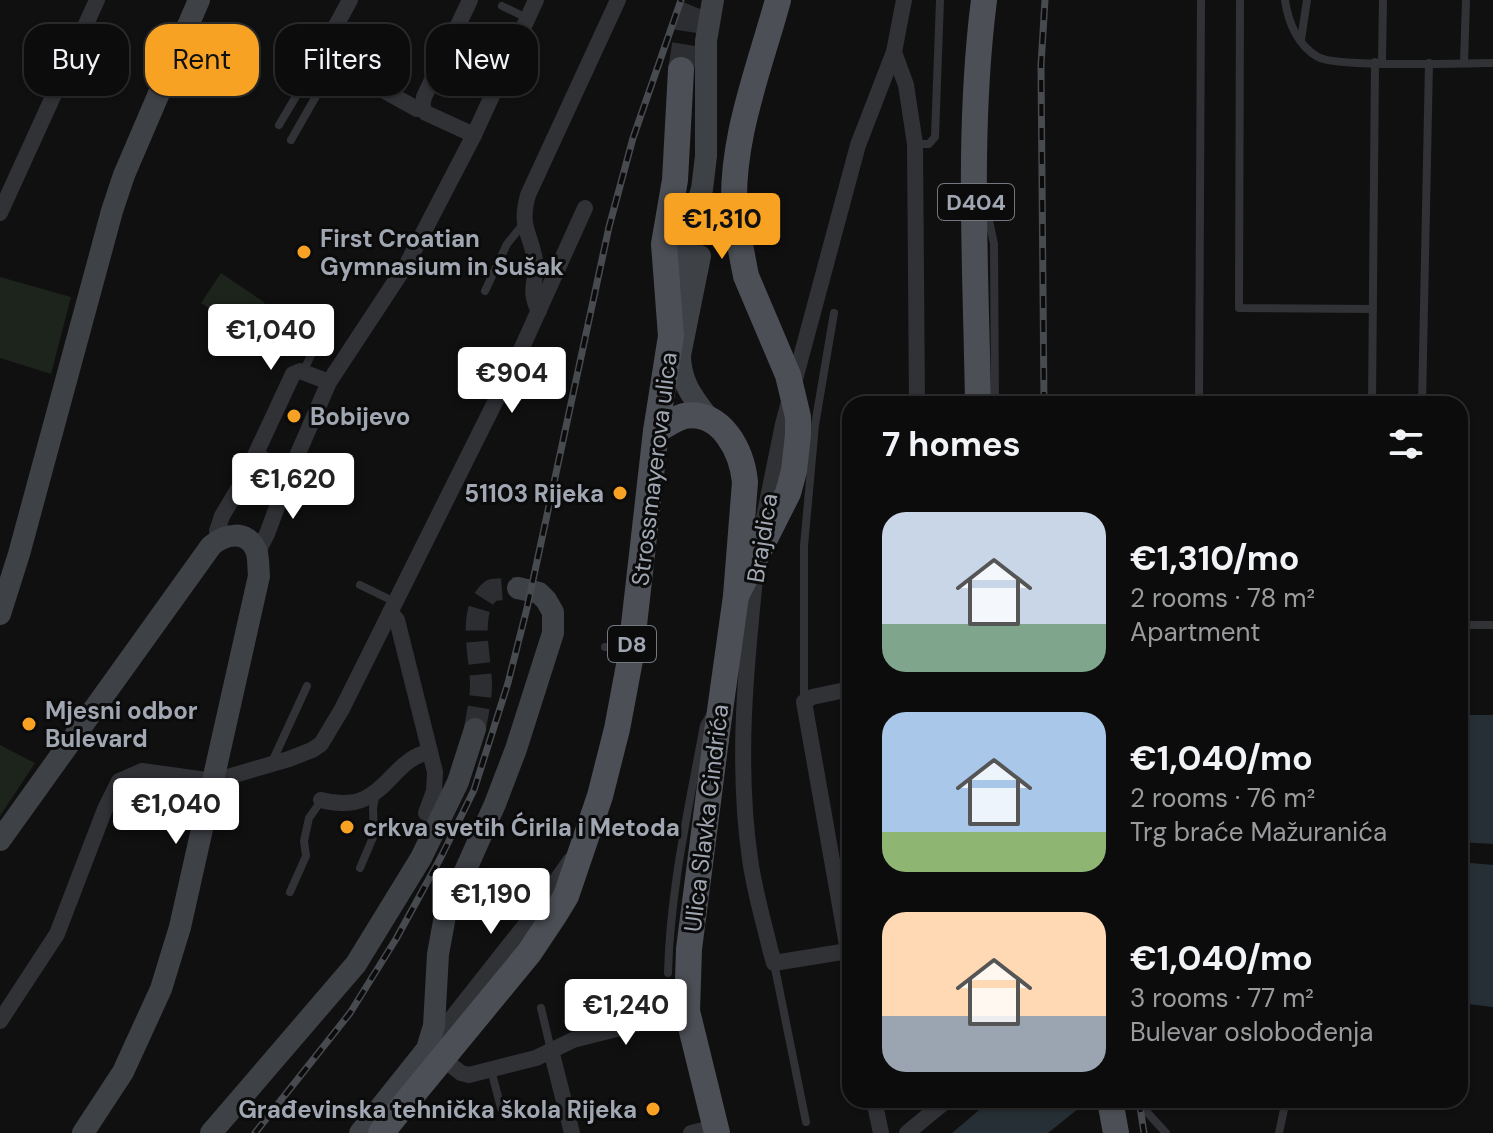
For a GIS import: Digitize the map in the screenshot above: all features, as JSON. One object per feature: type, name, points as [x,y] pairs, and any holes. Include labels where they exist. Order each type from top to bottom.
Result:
[{"type":"main road","points":[[736,596],[788,493],[798,435],[798,417],[788,375],[746,276],[735,219],[738,151],[778,0]]},
{"type":"main road","name":"D404","points":[[978,396],[976,79],[984,0]]},
{"type":"main road","name":"Strossmayerova ulica","points":[[381,1133],[435,1054],[529,953],[566,896],[600,796],[617,729],[631,650],[656,431],[671,336],[664,244],[675,180],[681,70]]},
{"type":"main road","points":[[656,431],[686,416],[710,420]]},
{"type":"main road","name":"Ulica Slavka Cindrića","points":[[708,1131],[687,1011],[689,949],[736,596],[744,495],[743,466],[736,448],[723,430],[710,420]]},
{"type":"main road","points":[[1111,1108],[1116,1133]]},
{"type":"street","points":[[0,213],[97,0]]},
{"type":"street","points":[[0,614],[112,211],[124,175],[199,0]]},
{"type":"street","points":[[341,24],[350,0]]},
{"type":"street","points":[[470,0],[422,107],[426,113],[474,135]]},
{"type":"street","points":[[83,1133],[123,1072],[161,989],[180,927],[259,576],[258,552],[329,382],[408,262],[474,135],[536,0]]},
{"type":"street","points":[[539,311],[531,290],[535,259],[524,222],[528,195],[618,0]]},
{"type":"street","points":[[710,420],[688,392],[680,368],[704,230],[702,189],[706,156],[706,41],[713,0]]},
{"type":"street","name":"Brajdica","points":[[774,963],[750,862],[745,816],[743,711],[757,556],[783,424],[858,145],[894,52],[904,0]]},
{"type":"street","name":"Brajdica","points":[[894,52],[906,85],[915,144],[917,396]]},
{"type":"street","points":[[394,96],[417,109],[422,107]]},
{"type":"street","points":[[671,336],[689,229],[702,189]]},
{"type":"street","points":[[0,1021],[57,934],[105,809],[119,781],[142,771],[214,781],[301,754],[321,744],[342,709],[539,311],[585,208]]},
{"type":"street","points":[[220,538],[218,525],[293,374],[303,372],[329,382]]},
{"type":"street","points":[[0,840],[211,546],[220,538],[230,535],[246,539],[258,552]]},
{"type":"street","points":[[435,1054],[438,954],[445,916],[516,749],[553,633],[553,612],[546,600],[535,591],[518,588]]},
{"type":"street","points":[[393,607],[435,772],[434,791],[426,813]]},
{"type":"street","points":[[842,691],[812,697],[804,702],[842,916]]},
{"type":"street","points":[[211,1133],[356,964],[421,858],[458,782],[475,729]]},
{"type":"street","points":[[321,800],[345,804],[376,792],[388,785],[418,754],[430,752]]},
{"type":"street","points":[[360,1133],[416,1067],[435,1054],[465,1002],[530,910],[568,862],[581,853]]},
{"type":"street","points":[[774,963],[842,957]]},
{"type":"street","points":[[436,993],[451,1001],[465,1002]]},
{"type":"street","points":[[435,1054],[461,1073],[469,1075],[536,1058],[573,1040],[687,1011]]},
{"type":"street","points":[[551,1050],[572,1133]]},
{"type":"street","points":[[876,1108],[881,1133]]},
{"type":"street","points":[[907,1133],[937,1108]]},
{"type":"lane","points":[[915,144],[929,144],[935,137],[940,0]]},
{"type":"lane","points":[[1199,396],[1201,0]]},
{"type":"lane","points":[[1240,0],[1239,308],[1373,309]]},
{"type":"lane","points":[[1285,0],[1292,29],[1305,47],[1330,62],[1493,63]]},
{"type":"lane","points":[[1301,40],[1307,0]]},
{"type":"lane","points":[[1372,396],[1378,62],[1383,0]]},
{"type":"lane","points":[[1464,63],[1466,0]]},
{"type":"lane","points":[[502,6],[527,18]]},
{"type":"lane","points":[[1422,396],[1429,63]]},
{"type":"lane","points":[[279,125],[301,96]]},
{"type":"lane","points":[[291,140],[311,96]]},
{"type":"lane","points":[[975,167],[994,244],[995,396]]},
{"type":"lane","points":[[485,291],[507,244],[524,222]]},
{"type":"lane","points":[[804,702],[804,546],[815,425],[834,313]]},
{"type":"lane","points":[[303,372],[324,328]]},
{"type":"lane","points":[[257,450],[290,472]]},
{"type":"lane","points":[[360,585],[393,607]]},
{"type":"lane","points":[[1468,625],[1493,625]]},
{"type":"lane","points":[[605,647],[631,650]]},
{"type":"lane","points":[[272,763],[307,686]]},
{"type":"lane","points":[[668,973],[673,903],[704,725],[709,716],[723,709],[743,711]]},
{"type":"lane","points":[[360,868],[374,835],[376,792]]},
{"type":"lane","points":[[290,892],[306,856],[304,841],[309,818],[321,800]]},
{"type":"lane","points":[[774,963],[806,1122]]},
{"type":"lane","points":[[541,1008],[551,1050]]},
{"type":"lane","points":[[491,1070],[501,1108]]},
{"type":"lane","points":[[1142,1108],[1166,1133]]},
{"type":"lane","points":[[1279,1133],[1284,1108]]},
{"type":"shaded area","points":[[221,273],[265,303],[245,332],[201,303]]},
{"type":"shaded area","points":[[0,277],[71,297],[51,374],[0,358]]},
{"type":"shaded area","points":[[1468,715],[1493,715],[1493,844],[1468,842]]},
{"type":"shaded area","points":[[0,745],[35,763],[0,816]]},
{"type":"shaded area","points":[[1468,863],[1493,865],[1493,1007],[1468,1004]]},
{"type":"shaded area","points":[[982,1108],[1079,1108],[1048,1133],[952,1133]]},
{"type":"tunnel","points":[[681,70],[689,20],[697,0]]},
{"type":"tunnel","points":[[475,729],[481,691],[477,634],[479,609],[492,590],[518,588]]},
{"type":"railway","points":[[255,1133],[350,1013],[396,939],[474,790],[508,683],[527,608],[609,227],[633,138],[681,0]]},
{"type":"railway","points":[[1044,396],[1041,65],[1045,0]]},
{"type":"railway","points":[[1140,1108],[1144,1133]]},
{"type":"place","name":"First Croatian Gymnasium in Sušak","points":[[304,252]]},
{"type":"place","name":"Bobijevo","points":[[294,416]]},
{"type":"place","name":"51103 Rijeka","points":[[620,493]]},
{"type":"place","name":"Mjesni odbor Bulevard","points":[[29,724]]},
{"type":"place","name":"crkva svetih Ćirila i Metoda","points":[[347,827]]},
{"type":"place","name":"Građevinska tehnička škola Rijeka","points":[[653,1109]]}]
